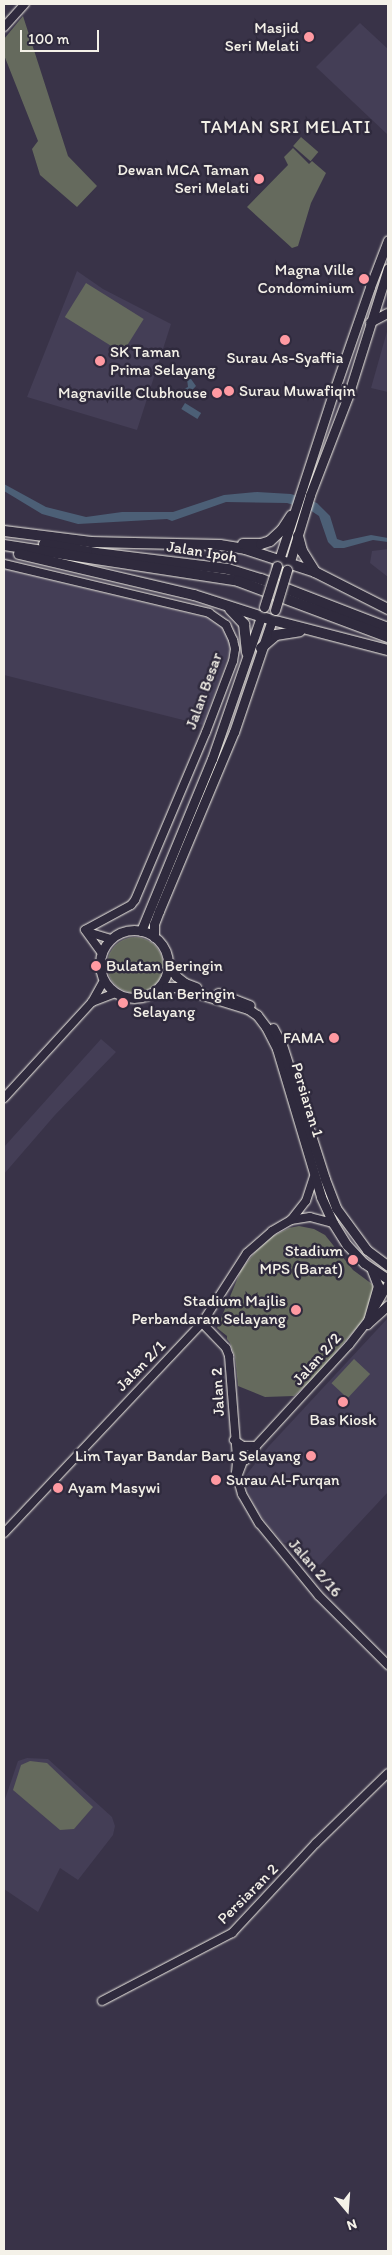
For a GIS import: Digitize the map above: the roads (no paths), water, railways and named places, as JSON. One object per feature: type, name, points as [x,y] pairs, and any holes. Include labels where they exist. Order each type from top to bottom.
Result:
[{"type":"highway","points":[[4,531],[91,542],[220,545],[267,542],[278,535],[291,516]]},
{"type":"highway","name":"Jalan Ipoh","points":[[4,536],[96,553],[228,569],[295,592],[388,628]]},
{"type":"highway","points":[[298,536],[302,551],[315,572]]},
{"type":"highway","name":"Jalan Ipoh","points":[[4,545],[238,580],[388,637]]},
{"type":"highway","points":[[220,545],[245,549],[288,566],[315,572],[388,609]]},
{"type":"highway","points":[[4,551],[194,594],[222,604],[273,615],[310,631],[388,650]]},
{"type":"highway","points":[[295,592],[388,623]]},
{"type":"highway","points":[[222,604],[233,611],[244,624],[247,654]]},
{"type":"highway","points":[[262,648],[284,632],[310,631]]},
{"type":"main road","name":"Jalan Besar","points":[[141,931],[212,759],[262,612],[291,516],[366,297],[388,240]]},
{"type":"main road","points":[[154,937],[154,924],[159,911],[234,732],[310,495],[343,411],[388,268]]},
{"type":"main road","points":[[366,297],[368,306],[374,310]]},
{"type":"main road","points":[[370,322],[388,313]]},
{"type":"main road","points":[[125,931],[141,931],[154,937],[162,945],[167,955],[168,966],[162,984],[154,992],[138,998],[130,998],[115,993],[104,980],[100,962],[102,953],[111,939],[125,931]]},
{"type":"main road","name":"Persiaran 1","points":[[168,966],[185,983],[247,1003],[262,1014],[273,1028],[282,1045],[332,1196],[344,1220],[361,1243],[372,1255],[388,1266]]},
{"type":"main road","name":"Persiaran 1","points":[[154,992],[166,987],[177,987],[248,1009],[257,1015],[266,1027],[276,1049],[314,1177],[332,1223],[352,1250],[388,1279]]},
{"type":"main road","points":[[352,1250],[361,1243]]},
{"type":"main road","points":[[367,1324],[378,1286],[372,1268]]},
{"type":"main road","points":[[367,1324],[388,1306]]},
{"type":"street","points":[[4,28],[26,4]]},
{"type":"street","points":[[379,296],[388,313]]},
{"type":"street","points":[[374,310],[388,313]]},
{"type":"street","name":"Jalan Besar","points":[[4,564],[210,613],[226,625],[235,649],[233,661],[206,732],[135,900],[131,905],[85,930]]},
{"type":"street","points":[[85,930],[97,936],[111,939]]},
{"type":"street","points":[[85,930],[102,953]]},
{"type":"street","points":[[4,1098],[92,1002],[104,980]]},
{"type":"street","points":[[92,1002],[115,993]]},
{"type":"street","name":"Jalan 2/1","points":[[291,1220],[306,1201],[314,1177]]},
{"type":"street","name":"Jalan 2/1","points":[[4,1533],[108,1420],[202,1323],[247,1253],[272,1231],[291,1220],[310,1217],[332,1223]]},
{"type":"street","name":"Jalan 2/2","points":[[242,1459],[367,1324],[388,1284]]},
{"type":"street","name":"Jalan 2","points":[[202,1323],[226,1348],[230,1356],[234,1440],[242,1459]]},
{"type":"street","points":[[234,1440],[244,1446],[256,1446]]},
{"type":"street","name":"Jalan 2/16","points":[[242,1459],[235,1468],[237,1478],[243,1498],[259,1523],[299,1574],[388,1666]]},
{"type":"street","name":"Persiaran 2","points":[[102,2001],[232,1933],[316,1843],[388,1773]]},
{"type":"water","points":[[187,379],[191,379],[196,386],[185,398],[181,397],[180,391],[188,387]]},
{"type":"water","points":[[185,403],[201,413],[197,419],[181,409]]},
{"type":"water","points":[[4,484],[46,507],[86,517],[122,512],[173,512],[224,495],[257,492],[291,494],[317,503],[330,516],[337,539],[343,541],[371,535],[388,538],[388,542],[373,540],[344,548],[334,548],[328,542],[319,516],[310,510],[287,503],[226,502],[172,521],[167,519],[78,524],[42,514],[4,491]]},
{"type":"place","name":"Masjid Seri Melati","points":[[309,37]]},
{"type":"place","name":"Dewan MCA Taman Seri Melati","points":[[259,179]]},
{"type":"place","name":"Magna Ville Condominium","points":[[364,279]]},
{"type":"place","name":"Surau As-Syaffia","points":[[285,340]]},
{"type":"place","name":"SK Taman Prima Selayang","points":[[100,361]]},
{"type":"place","name":"Surau Muwafiqin","points":[[229,391]]},
{"type":"place","name":"Magnaville Clubhouse","points":[[217,393]]},
{"type":"place","name":"Bulatan Beringin","points":[[96,966]]},
{"type":"place","name":"Bulan Beringin Selayang","points":[[123,1003]]},
{"type":"place","name":"FAMA","points":[[334,1038]]},
{"type":"place","name":"Stadium MPS (Barat)","points":[[353,1260]]},
{"type":"place","name":"Stadium Majlis Perbandaran Selayang","points":[[296,1310]]},
{"type":"place","name":"Bas Kiosk","points":[[343,1402]]},
{"type":"place","name":"Lim Tayar Bandar Baru Selayang","points":[[311,1456]]},
{"type":"place","name":"Surau Al-Furqan","points":[[216,1480]]},
{"type":"place","name":"Ayam Masywi","points":[[58,1488]]},
{"type":"district","name":"TAMAN SRI MELATI","points":[[286,127]]}]
